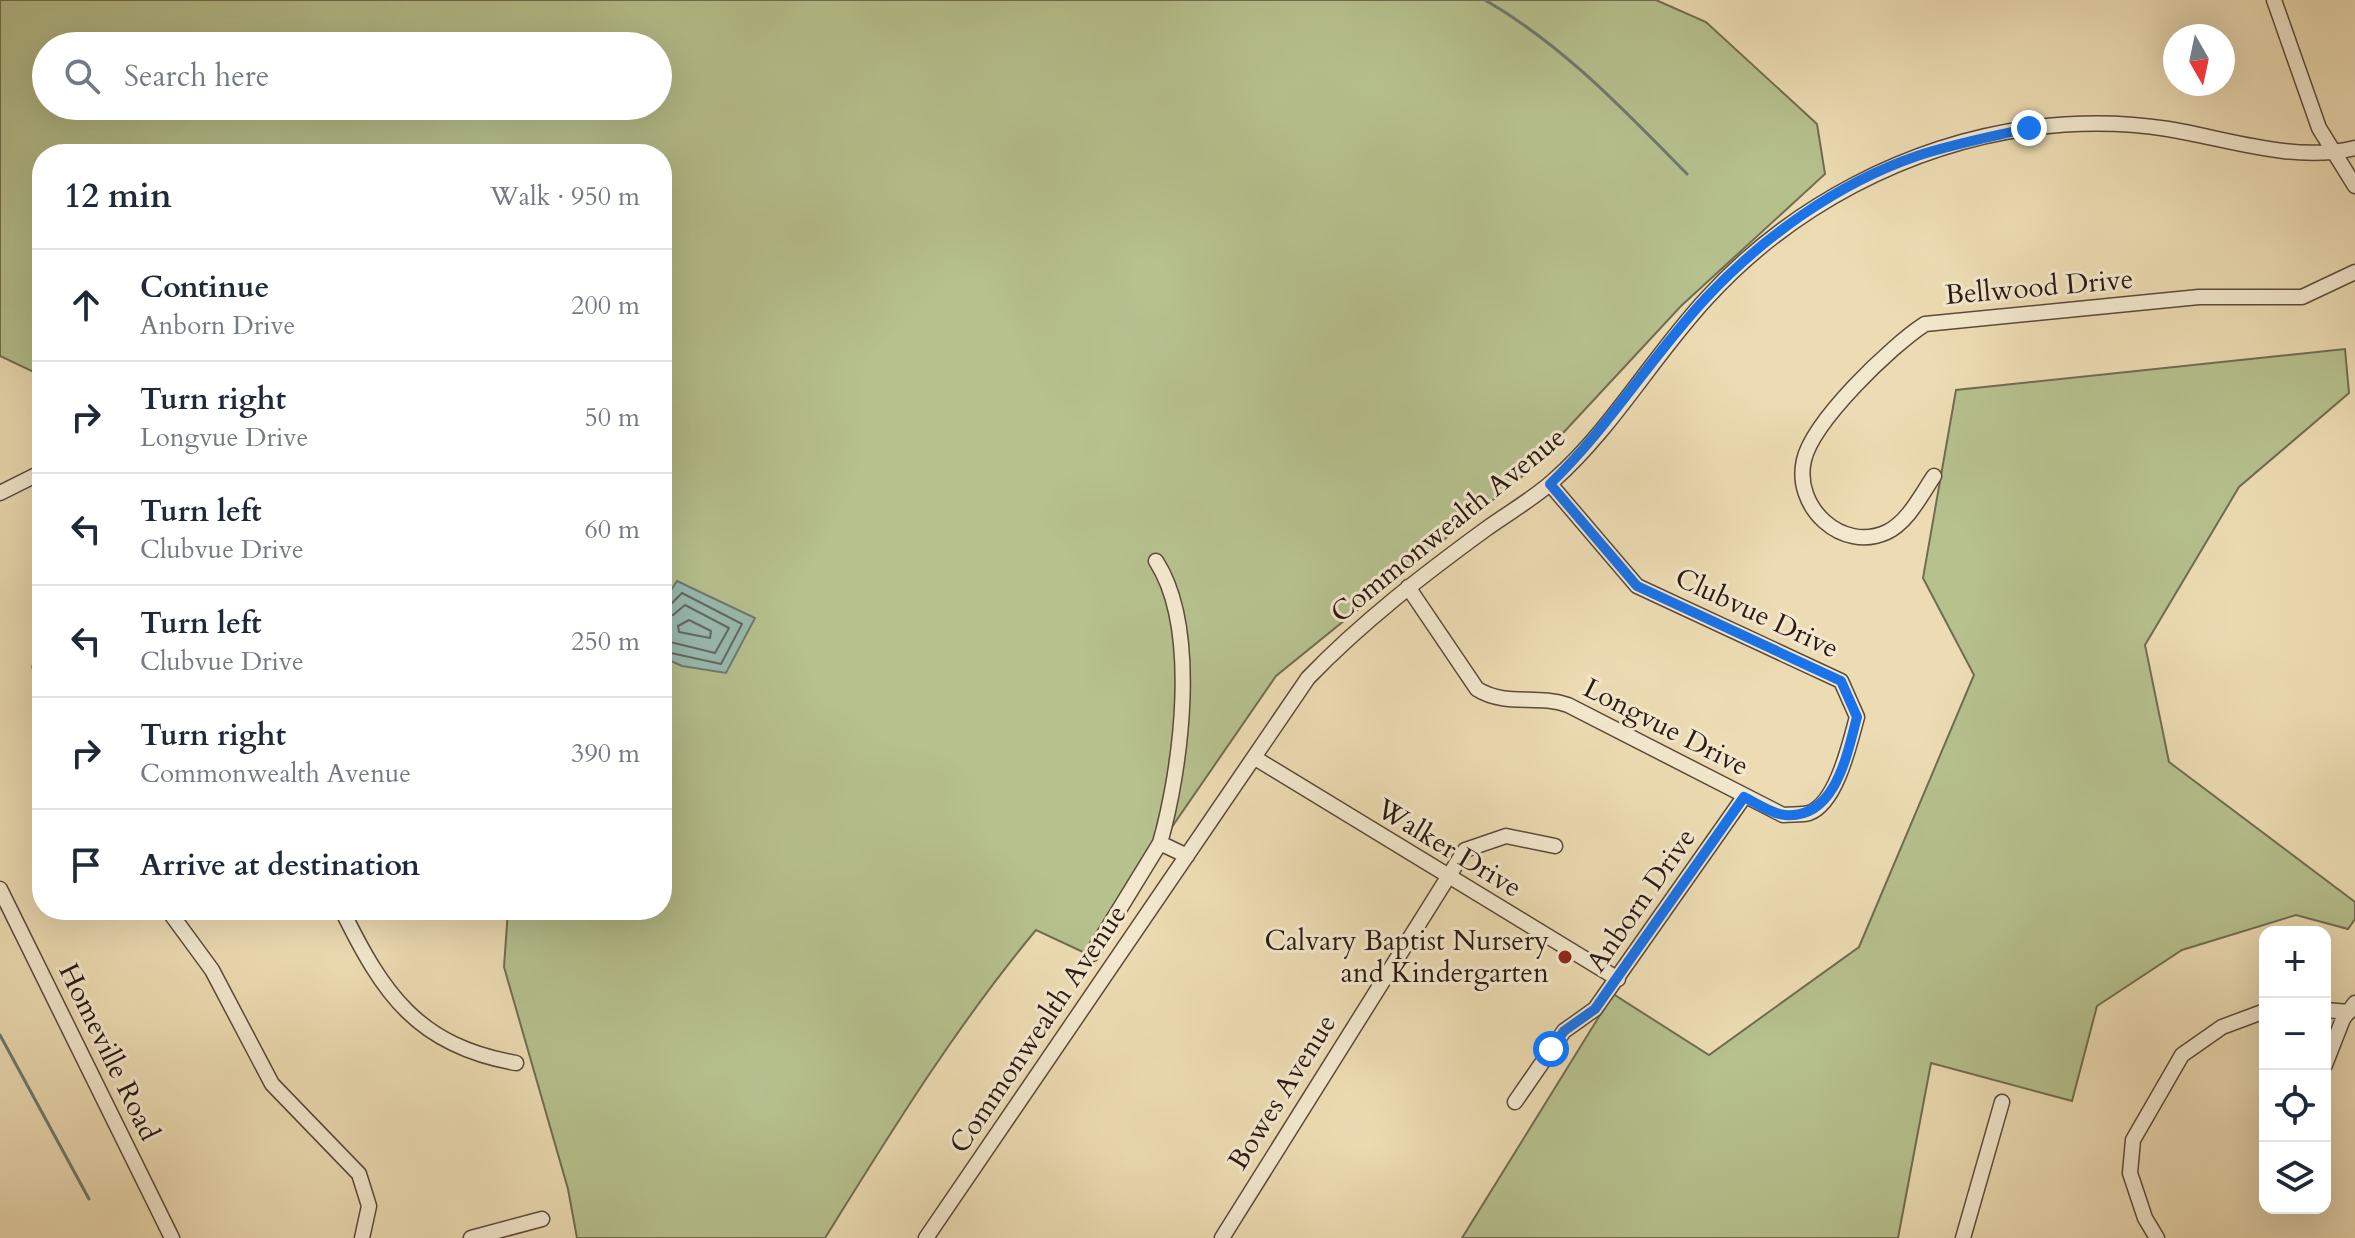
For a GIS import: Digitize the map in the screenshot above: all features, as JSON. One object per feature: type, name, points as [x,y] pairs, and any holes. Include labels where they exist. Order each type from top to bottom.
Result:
[{"type":"street","points":[[2274,0],[2319,128],[2344,162],[2355,186]]},
{"type":"street","name":"Commonwealth Avenue","points":[[926,1238],[1308,678],[1368,618],[1550,484],[1581,454],[1706,298],[1768,240],[1803,214],[1915,156],[2029,128],[2109,124],[2164,129],[2344,162],[2355,148]]},
{"type":"street","name":"Bellwood Drive","points":[[1934,476],[1903,521],[1890,531],[1861,538],[1830,527],[1821,518],[1805,490],[1802,473],[1809,444],[1838,406],[1899,341],[1925,324],[2199,297],[2302,297],[2355,272]]},
{"type":"street","points":[[0,493],[32,477]]},
{"type":"street","name":"Clubvue Drive","points":[[1550,484],[1637,586],[1841,681],[1857,717],[1834,785],[1823,804],[1809,813]]},
{"type":"street","points":[[1092,954],[1160,843],[1177,778],[1181,679],[1169,580],[1156,561]]},
{"type":"street","name":"Longvue Drive","points":[[1408,587],[1477,689],[1491,698],[1507,701],[1550,698],[1783,815],[1809,813]]},
{"type":"street","name":"Walker Drive","points":[[1255,758],[1445,877],[1618,979]]},
{"type":"street","name":"Anborn Drive","points":[[1515,1102],[1564,1031],[1595,1009],[1618,979],[1744,797]]},
{"type":"street","name":"Bowes Avenue","points":[[1222,1238],[1445,877],[1465,850],[1486,839],[1506,836],[1555,846]]},
{"type":"street","points":[[1160,843],[1187,856]]},
{"type":"street","name":"Homeville Road","points":[[0,889],[172,1238]]},
{"type":"street","points":[[175,920],[212,970],[272,1084],[359,1174],[369,1206],[368,1236]]},
{"type":"street","points":[[347,920],[376,976],[411,1017],[457,1046],[516,1063]]},
{"type":"street","points":[[2331,1010],[2352,1008],[2331,1052]]},
{"type":"street","points":[[2157,1238],[2145,1218],[2130,1173],[2133,1140],[2182,1055],[2222,1027],[2259,1013]]},
{"type":"street","points":[[1963,1238],[2002,1102]]},
{"type":"street","points":[[471,1238],[542,1219]]},
{"type":"green space","points":[[0,0],[1656,0],[1706,22],[1817,124],[1825,174],[1681,306],[1525,474],[1276,676],[1085,953],[1036,930],[951,1042],[825,1238],[577,1238],[568,1189],[504,967],[507,920],[672,920],[672,144],[32,144],[32,371],[0,356]]},
{"type":"green space","points":[[2345,349],[2349,393],[2239,487],[2145,645],[2169,762],[2355,902],[2355,919],[2348,929],[2296,915],[2182,950],[2097,1006],[2072,1101],[1931,1063],[1898,1238],[1462,1238],[1613,994],[1709,1055],[1859,947],[1974,675],[1923,578],[1956,390]]},
{"type":"water","points":[[677,581],[755,618],[726,673],[672,662],[672,589]]},
{"type":"waterway","points":[[1485,0],[1567,58],[1687,174]]},
{"type":"waterway","points":[[0,1035],[89,1199]]},
{"type":"place","name":"Calvary Baptist Nursery and Kindergarten","points":[[1565,957]]},
{"type":"route","points":[[1551,1049],[1564,1031],[1595,1009],[1636,955],[1744,797],[1783,815],[1809,813],[1823,804],[1834,785],[1857,717],[1841,681],[1637,586],[1550,484],[1581,454],[1706,298],[1768,240],[1803,214],[1915,156],[2029,128]]}]
